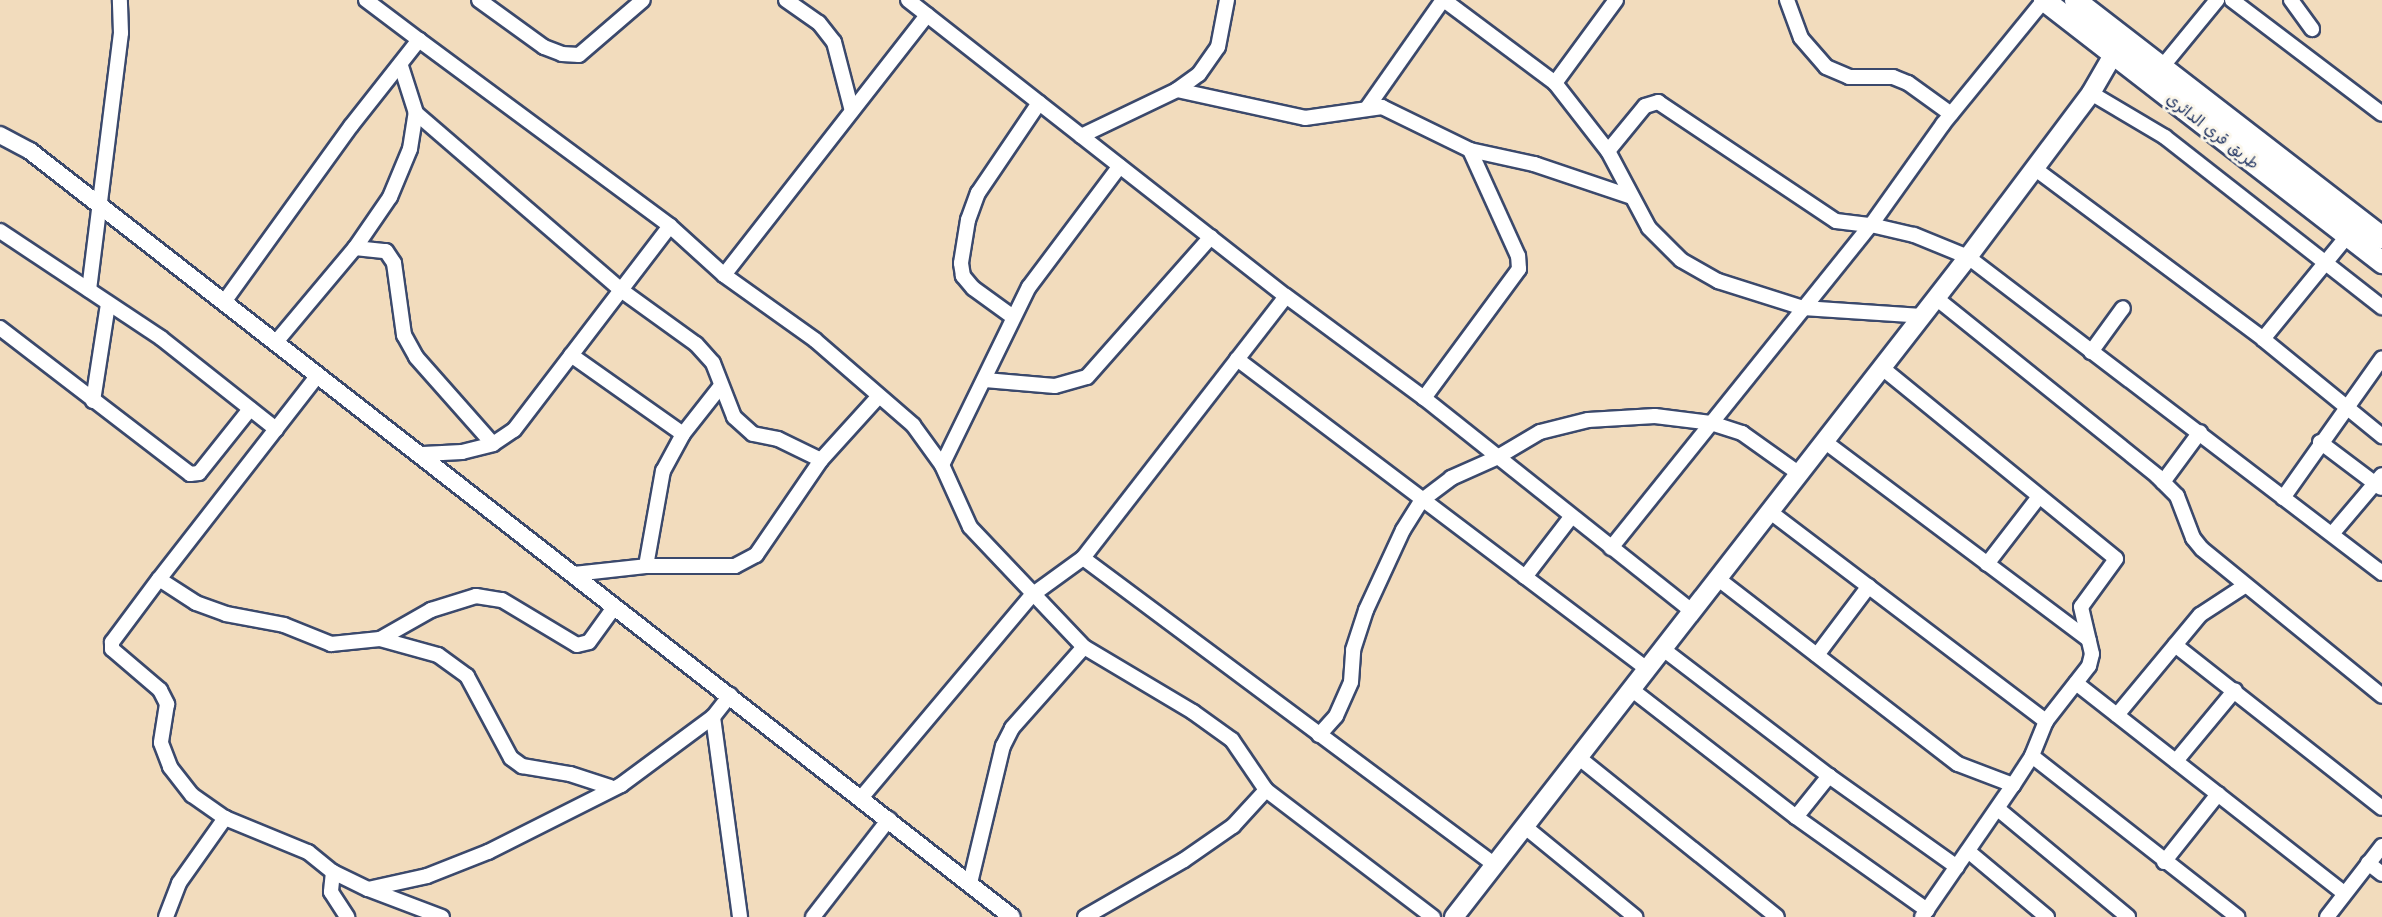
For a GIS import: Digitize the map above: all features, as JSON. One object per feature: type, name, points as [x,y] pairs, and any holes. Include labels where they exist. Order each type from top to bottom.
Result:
[{"type":"highway","name":"طريق قري الدائري","points":[[2044,0],[2119,47],[2162,68],[2382,237]]},
{"type":"highway","name":"طريق قري الدائري","points":[[2074,0],[2119,47],[2382,262]]},
{"type":"main road","points":[[1454,917],[1968,257],[2091,93],[2119,47]]},
{"type":"street","points":[[89,290],[102,206],[121,33],[120,0]]},
{"type":"street","points":[[366,0],[669,226],[724,275],[814,340],[913,425],[942,465],[970,527],[1032,595],[1084,647],[1193,711],[1232,740],[1266,790],[1433,917]]},
{"type":"street","points":[[479,0],[544,47],[562,54],[579,55],[643,0]]},
{"type":"street","points":[[786,0],[819,23],[834,42],[852,111]]},
{"type":"street","points":[[908,0],[1286,296],[1424,398],[1496,458],[1692,611]]},
{"type":"street","points":[[1081,136],[1177,90],[1199,74],[1218,47],[1227,0]]},
{"type":"street","points":[[1367,108],[1444,0],[1555,83],[1608,152],[1649,228],[1681,260],[1718,281],[1803,308],[1922,316]]},
{"type":"street","points":[[1555,83],[1616,0]]},
{"type":"street","points":[[1787,0],[1801,38],[1826,67],[1849,77],[1893,77],[1908,83],[1950,114]]},
{"type":"street","points":[[1611,549],[1871,225],[1950,114],[2044,0]]},
{"type":"street","points":[[2162,68],[2217,0]]},
{"type":"street","points":[[2232,0],[2382,114]]},
{"type":"street","points":[[2291,0],[2312,29]]},
{"type":"street","points":[[724,275],[927,15]]},
{"type":"street","points":[[225,302],[351,126],[401,66],[419,40]]},
{"type":"street","points":[[276,342],[355,249],[390,197],[410,149],[416,113],[401,66]]},
{"type":"street","points":[[1177,90],[1305,118],[1339,116],[1367,108],[1382,107],[1470,150],[1534,164],[1632,197]]},
{"type":"street","points":[[2091,93],[2165,137],[2382,307]]},
{"type":"street","points":[[1608,152],[1645,106],[1658,102],[1808,206],[1836,222],[1871,225],[1914,235],[1968,257],[2382,573]]},
{"type":"street","points":[[1013,317],[973,288],[963,276],[961,263],[968,220],[978,193],[1039,103]]},
{"type":"street","points":[[416,113],[621,290],[696,344],[713,363],[720,387],[735,417],[753,434],[778,439],[821,460]]},
{"type":"street","points":[[0,135],[30,151],[423,454],[1012,917]]},
{"type":"street","points":[[1424,398],[1519,269],[1518,256],[1470,150]]},
{"type":"street","points":[[942,465],[1029,287],[1120,166]]},
{"type":"street","points":[[2034,168],[2263,339],[2382,436]]},
{"type":"street","points":[[423,454],[462,452],[493,444],[514,430],[669,226]]},
{"type":"street","points":[[0,231],[161,338],[276,429]]},
{"type":"street","points":[[2263,339],[2348,236]]},
{"type":"street","points":[[985,380],[1055,386],[1087,377],[1210,237]]},
{"type":"street","points":[[355,249],[386,251],[394,263],[404,335],[417,357],[493,444]]},
{"type":"street","points":[[861,798],[1032,595],[1083,558],[1286,296]]},
{"type":"street","points":[[1936,298],[2163,482],[2182,503],[2196,544],[2243,587],[2382,696]]},
{"type":"street","points":[[93,401],[108,304]]},
{"type":"street","points":[[2091,352],[2123,308]]},
{"type":"street","points":[[0,328],[93,401],[195,474],[250,409]]},
{"type":"street","points":[[571,355],[683,434]]},
{"type":"street","points":[[2283,498],[2320,442],[2382,358]]},
{"type":"street","points":[[1237,359],[1421,501],[1647,669]]},
{"type":"street","points":[[1631,689],[1924,913],[1998,809],[2032,756],[2046,721],[2092,660],[2081,607],[2114,566],[2115,556],[2038,498],[1881,367]]},
{"type":"street","points":[[318,375],[159,579],[112,642],[112,649],[160,690],[167,704],[161,743],[170,767],[192,795],[225,818],[283,838],[333,872],[368,889],[442,917]]},
{"type":"street","points":[[646,566],[663,471],[683,434],[720,387]]},
{"type":"street","points":[[574,574],[646,566],[735,566],[756,555],[821,460],[879,396]]},
{"type":"street","points":[[1319,735],[1336,716],[1351,682],[1353,650],[1366,610],[1421,501],[1451,478],[1496,458],[1540,432],[1588,420],[1655,416],[1711,423],[1742,433],[1798,473]]},
{"type":"street","points":[[2163,482],[2200,432]]},
{"type":"street","points":[[1824,441],[2089,640]]},
{"type":"street","points":[[2320,442],[2380,483],[2332,534]]},
{"type":"street","points":[[1986,564],[2038,498]]},
{"type":"street","points":[[1769,511],[2046,721]]},
{"type":"street","points":[[1525,577],[1571,517]]},
{"type":"street","points":[[1083,558],[1495,865]]},
{"type":"street","points":[[1717,578],[1958,764],[2013,785]]},
{"type":"street","points":[[159,579],[196,603],[226,614],[284,625],[331,644],[380,639],[438,655],[467,676],[511,758],[522,766],[570,774],[610,787]]},
{"type":"street","points":[[1817,655],[1869,586]]},
{"type":"street","points":[[2117,715],[2208,608],[2243,587]]},
{"type":"street","points":[[380,639],[431,610],[476,596],[502,600],[577,645],[589,642],[615,606]]},
{"type":"street","points":[[2175,645],[2382,808]]},
{"type":"street","points":[[970,883],[1003,746],[1012,728],[1084,647]]},
{"type":"street","points":[[1662,649],[1828,776],[1957,867]]},
{"type":"street","points":[[2076,683],[2344,893]]},
{"type":"street","points":[[2176,761],[2235,690]]},
{"type":"street","points":[[368,889],[427,876],[488,852],[610,787],[621,785],[713,717],[730,695]]},
{"type":"street","points":[[713,717],[740,917]]},
{"type":"street","points":[[2032,756],[2237,917]]},
{"type":"street","points":[[1578,757],[1777,917]]},
{"type":"street","points":[[1796,817],[1828,776]]},
{"type":"street","points":[[1085,917],[1194,853],[1233,826],[1266,790]]},
{"type":"street","points":[[2164,861],[2218,794]]},
{"type":"street","points":[[1998,809],[2128,917]]},
{"type":"street","points":[[166,917],[179,883],[225,818]]},
{"type":"street","points":[[813,917],[889,819]]},
{"type":"street","points":[[1524,826],[1635,917]]},
{"type":"street","points":[[2327,917],[2382,846]]},
{"type":"street","points":[[1968,851],[2047,917]]},
{"type":"street","points":[[2368,863],[2382,874]]},
{"type":"street","points":[[333,872],[331,892],[347,917]]}]
